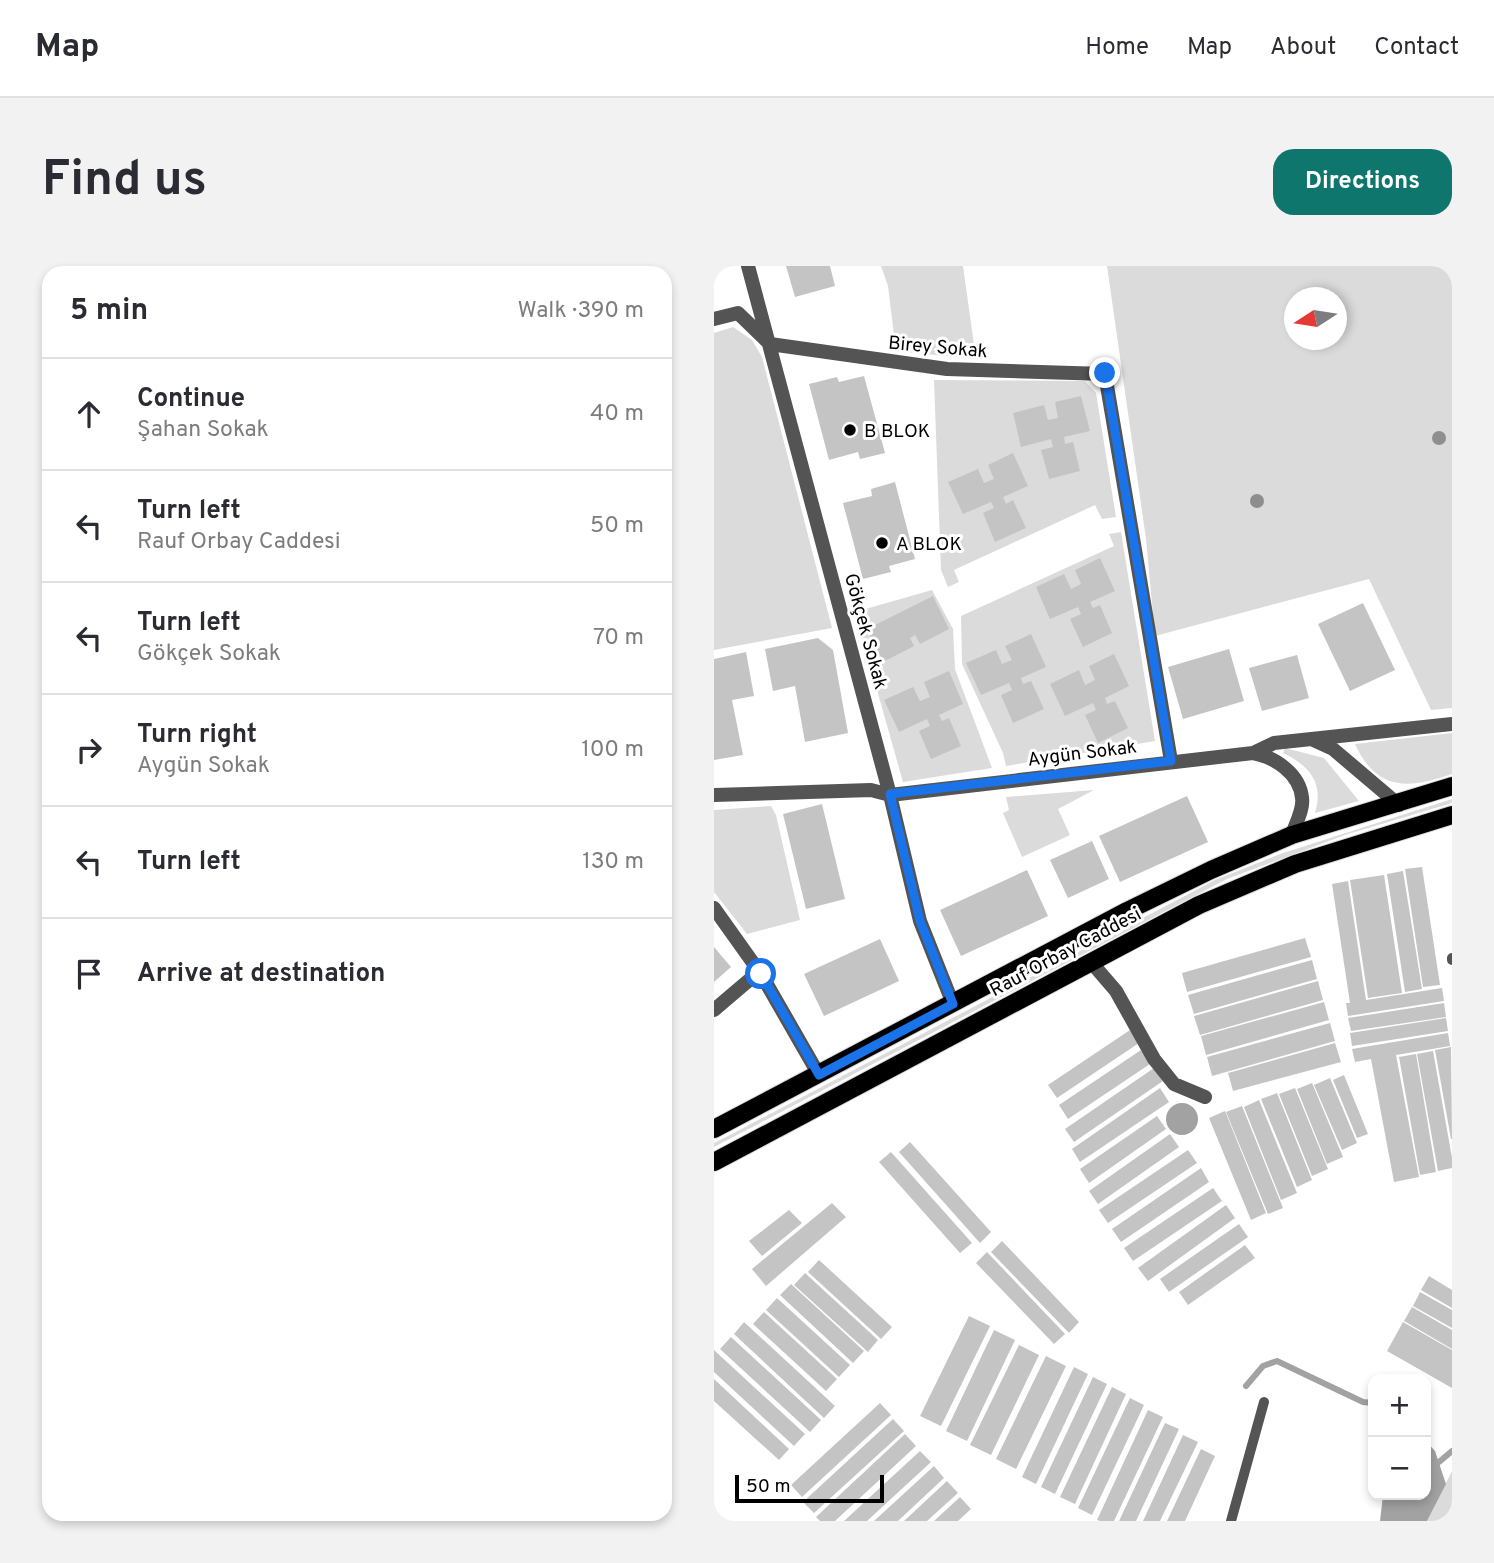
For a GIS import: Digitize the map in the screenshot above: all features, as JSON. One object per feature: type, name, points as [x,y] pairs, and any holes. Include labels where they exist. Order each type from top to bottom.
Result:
[{"type":"main road","name":"Rauf Orbay Caddesi","points":[[714,1129],[1127,911],[1292,835],[1399,805],[1452,786]]},
{"type":"main road","name":"Rauf Orbay Caddesi","points":[[714,1162],[1091,962],[1260,878],[1338,849],[1452,815]]},
{"type":"street","name":"Gökçek Sokak","points":[[748,266],[890,794],[920,921],[953,1004]]},
{"type":"street","points":[[714,319],[738,313],[770,344]]},
{"type":"street","name":"Birey Sokak","points":[[770,344],[947,369],[1105,373],[1171,761]]},
{"type":"street","name":"Aygün Sokak","points":[[714,795],[871,790],[890,794],[1253,753],[1274,743],[1452,724]]},
{"type":"street","points":[[1308,739],[1333,748],[1399,805]]},
{"type":"street","points":[[1253,753],[1270,756],[1295,778],[1303,800],[1292,835]]},
{"type":"street","points":[[714,908],[761,974],[819,1075]]},
{"type":"street","points":[[1091,962],[1116,991],[1154,1059],[1174,1084],[1205,1097]]},
{"type":"street","points":[[714,1010],[748,981],[761,974]]},
{"type":"lane","points":[[1231,1521],[1264,1402]]},
{"type":"shaded area","points":[[881,266],[963,266],[976,359],[896,351],[888,286]]},
{"type":"shaded area","points":[[1107,266],[1452,266],[1452,708],[1431,710],[1369,579],[1155,636],[1146,539]]},
{"type":"shaded area","points":[[733,327],[752,340],[762,357],[832,628],[714,650],[714,333]]},
{"type":"shaded area","points":[[934,380],[1085,381],[1096,393],[1116,517],[1102,519],[1095,505],[954,570],[959,582],[948,587],[941,570]]},
{"type":"shaded area","points":[[1121,532],[1155,741],[1006,766],[1003,753],[962,664],[961,616],[1114,546],[1109,534]]},
{"type":"shaded area","points":[[932,590],[953,629],[955,669],[992,768],[903,782],[855,612]]},
{"type":"shaded area","points":[[1452,733],[1452,774],[1408,784],[1384,779],[1373,771],[1355,744]]},
{"type":"shaded area","points":[[1285,748],[1324,758],[1359,801],[1315,813],[1318,793],[1313,777],[1301,764],[1283,753]]},
{"type":"shaded area","points":[[1094,790],[1058,809],[1070,835],[1022,857],[1003,813],[1009,810],[1006,797]]},
{"type":"shaded area","points":[[1452,799],[1452,803],[1345,835],[1227,879],[714,1147],[714,1143],[1215,880],[1280,854]]},
{"type":"shaded area","points":[[771,806],[776,815],[800,920],[747,934],[714,892],[714,810]]},
{"type":"shaded area","points":[[1182,1103],[1193,1108],[1198,1119],[1193,1130],[1182,1135],[1171,1130],[1166,1119],[1171,1108]]},
{"type":"shaded area","points":[[1431,1447],[1446,1484],[1427,1521],[1380,1521],[1382,1500],[1431,1500]]},
{"type":"shaded area","points":[[1452,1471],[1452,1521],[1427,1521]]},
{"type":"building","points":[[786,266],[830,266],[835,286],[795,297]]},
{"type":"building","name":"B BLOK","points":[[864,376],[885,453],[860,459],[858,452],[829,460],[809,384],[837,377],[839,382]]},
{"type":"building","points":[[1081,396],[1090,431],[1064,437],[1065,444],[1073,442],[1080,471],[1049,479],[1041,450],[1053,447],[1051,439],[1021,447],[1013,413],[1044,405],[1048,420],[1058,418],[1055,402]]},
{"type":"building","points":[[1013,453],[1028,486],[1003,497],[1006,504],[1013,500],[1026,528],[995,542],[983,513],[994,508],[991,502],[963,514],[948,482],[978,469],[984,483],[994,479],[988,465]]},
{"type":"building","name":"A BLOK","points":[[895,482],[915,559],[889,566],[891,572],[863,579],[843,503],[872,496],[871,489]]},
{"type":"building","points":[[1100,558],[1115,591],[1090,602],[1093,608],[1100,605],[1112,633],[1083,647],[1070,619],[1081,614],[1078,607],[1050,619],[1036,587],[1064,574],[1071,589],[1081,584],[1075,570]]},
{"type":"building","points":[[933,596],[949,629],[920,644],[915,635],[910,638],[914,646],[883,662],[867,629]]},
{"type":"building","points":[[1363,603],[1395,670],[1350,691],[1318,624]]},
{"type":"building","points":[[1031,634],[1046,667],[1021,678],[1023,684],[1031,681],[1044,709],[1013,723],[1001,695],[1012,690],[1009,683],[981,695],[966,663],[996,650],[1002,664],[1012,660],[1005,646]]},
{"type":"building","points":[[818,638],[833,650],[848,733],[805,742],[795,686],[773,691],[765,649]]},
{"type":"building","points":[[1229,649],[1244,701],[1183,719],[1168,667]]},
{"type":"building","points":[[746,652],[754,696],[732,700],[743,755],[714,760],[714,659]]},
{"type":"building","points":[[1114,654],[1129,686],[1105,698],[1107,704],[1115,701],[1128,728],[1098,743],[1085,715],[1096,710],[1093,703],[1065,716],[1050,684],[1079,670],[1085,685],[1095,680],[1089,666]]},
{"type":"building","points":[[1297,655],[1309,698],[1262,711],[1249,668]]},
{"type":"building","points":[[949,671],[963,704],[939,715],[942,721],[949,718],[961,746],[931,759],[919,731],[930,726],[927,719],[899,732],[884,700],[913,687],[920,701],[930,697],[924,682]]},
{"type":"building","points":[[1187,796],[1208,842],[1120,882],[1099,836]]},
{"type":"building","points":[[822,804],[845,899],[806,909],[783,814]]},
{"type":"building","points":[[1092,841],[1109,879],[1068,898],[1050,860]]},
{"type":"building","points":[[1422,867],[1440,985],[1423,987],[1405,869]]},
{"type":"building","points":[[1027,870],[1048,916],[961,956],[940,910]]},
{"type":"building","points":[[1403,871],[1422,989],[1405,992],[1387,874]]},
{"type":"building","points":[[1384,875],[1402,993],[1368,998],[1350,880]]},
{"type":"building","points":[[1348,881],[1366,1000],[1442,988],[1444,1001],[1348,1016],[1346,1003],[1350,1003],[1332,884]]},
{"type":"building","points":[[1305,938],[1311,957],[1187,992],[1182,973]]},
{"type":"building","points":[[880,939],[899,981],[824,1016],[804,974]]},
{"type":"building","points":[[714,947],[731,967],[714,982]]},
{"type":"building","points":[[1312,960],[1317,979],[1194,1014],[1188,995]]},
{"type":"building","points":[[1318,981],[1323,1000],[1200,1035],[1194,1016]]},
{"type":"building","points":[[1324,1002],[1329,1020],[1206,1055],[1201,1036]]},
{"type":"building","points":[[1444,1003],[1446,1017],[1351,1031],[1348,1018]]},
{"type":"building","points":[[1446,1018],[1448,1031],[1352,1046],[1350,1033]]},
{"type":"building","points":[[1330,1023],[1335,1041],[1212,1076],[1207,1057]]},
{"type":"building","points":[[1130,1030],[1139,1043],[1057,1098],[1048,1085]]},
{"type":"building","points":[[1448,1033],[1450,1046],[1396,1055],[1419,1177],[1394,1182],[1371,1059],[1355,1062],[1352,1049]]},
{"type":"building","points":[[1335,1043],[1341,1062],[1233,1091],[1228,1073]]},
{"type":"building","points":[[1451,1047],[1452,1139],[1435,1050]]},
{"type":"building","points":[[1141,1050],[1150,1064],[1068,1119],[1059,1105]]},
{"type":"building","points":[[1433,1051],[1452,1158],[1452,1168],[1438,1171],[1417,1054]]},
{"type":"building","points":[[1416,1054],[1436,1172],[1420,1175],[1399,1057]]},
{"type":"building","points":[[1154,1068],[1163,1081],[1074,1142],[1065,1129]]},
{"type":"building","points":[[1344,1075],[1368,1134],[1357,1138],[1333,1080]]},
{"type":"building","points":[[1330,1078],[1357,1143],[1342,1150],[1314,1085]]},
{"type":"building","points":[[1312,1083],[1343,1157],[1327,1164],[1297,1089]]},
{"type":"building","points":[[1160,1088],[1169,1102],[1080,1162],[1072,1149]]},
{"type":"building","points":[[1295,1088],[1328,1169],[1312,1176],[1279,1094]]},
{"type":"building","points":[[1277,1093],[1312,1180],[1297,1187],[1261,1099]]},
{"type":"building","points":[[1259,1100],[1297,1193],[1281,1200],[1244,1107]]},
{"type":"building","points":[[1242,1106],[1283,1208],[1268,1214],[1226,1112]]},
{"type":"building","points":[[1225,1111],[1266,1213],[1251,1220],[1209,1118]]},
{"type":"building","points":[[1157,1116],[1166,1129],[1089,1183],[1080,1169]]},
{"type":"building","points":[[1170,1134],[1179,1147],[1098,1204],[1089,1191]]},
{"type":"building","points":[[910,1142],[991,1232],[980,1243],[899,1152]]},
{"type":"building","points":[[1188,1150],[1197,1163],[1108,1223],[1099,1210]]},
{"type":"building","points":[[891,1152],[972,1243],[960,1253],[879,1162]]},
{"type":"building","points":[[1201,1168],[1209,1182],[1121,1242],[1112,1229]]},
{"type":"building","points":[[1213,1188],[1222,1201],[1133,1261],[1124,1248]]},
{"type":"building","points":[[832,1203],[846,1217],[766,1286],[752,1269]]},
{"type":"building","points":[[1226,1205],[1235,1218],[1148,1281],[1138,1268]]},
{"type":"building","points":[[789,1210],[802,1223],[762,1256],[749,1241]]},
{"type":"building","points":[[1239,1224],[1248,1237],[1169,1292],[1160,1279]]},
{"type":"building","points":[[1002,1241],[1079,1322],[1069,1333],[991,1252]]},
{"type":"building","points":[[1245,1245],[1255,1258],[1188,1305],[1179,1292]]},
{"type":"building","points":[[987,1252],[1065,1334],[1054,1344],[976,1263]]},
{"type":"building","points":[[819,1260],[892,1327],[881,1339],[808,1272]]},
{"type":"building","points":[[805,1273],[878,1340],[868,1352],[794,1285]]},
{"type":"building","points":[[1429,1276],[1452,1290],[1452,1308],[1421,1290]]},
{"type":"building","points":[[791,1284],[864,1351],[853,1363],[780,1295]]},
{"type":"building","points":[[1420,1292],[1452,1310],[1452,1328],[1413,1306]]},
{"type":"building","points":[[777,1298],[850,1365],[839,1377],[766,1310]]},
{"type":"building","points":[[1412,1307],[1452,1330],[1452,1349],[1404,1321]]},
{"type":"building","points":[[764,1312],[837,1379],[826,1391],[753,1324]]},
{"type":"building","points":[[969,1316],[990,1326],[941,1426],[920,1416]]},
{"type":"building","points":[[744,1322],[835,1406],[824,1418],[734,1334]]},
{"type":"building","points":[[1403,1322],[1452,1350],[1452,1388],[1431,1374],[1387,1351]]},
{"type":"building","points":[[994,1330],[1015,1340],[967,1441],[946,1431]]},
{"type":"building","points":[[731,1337],[821,1420],[810,1432],[720,1349]]},
{"type":"building","points":[[1019,1345],[1039,1355],[991,1455],[970,1445]]},
{"type":"building","points":[[714,1350],[805,1434],[794,1446],[714,1372]]},
{"type":"building","points":[[1046,1356],[1066,1366],[1016,1469],[996,1459]]},
{"type":"building","points":[[1074,1367],[1088,1374],[1036,1484],[1022,1477]]},
{"type":"building","points":[[1093,1377],[1107,1384],[1055,1494],[1041,1487]]},
{"type":"building","points":[[714,1379],[789,1449],[779,1460],[714,1401]]},
{"type":"building","points":[[1112,1387],[1126,1394],[1075,1504],[1060,1497]]},
{"type":"building","points":[[1130,1398],[1144,1405],[1092,1515],[1078,1508]]},
{"type":"building","points":[[880,1403],[891,1415],[802,1497],[791,1485]]},
{"type":"building","points":[[1148,1410],[1163,1417],[1114,1521],[1097,1520]]},
{"type":"building","points":[[893,1419],[904,1431],[814,1513],[803,1502]]},
{"type":"building","points":[[1165,1423],[1179,1429],[1136,1521],[1119,1521]]},
{"type":"building","points":[[905,1434],[916,1446],[835,1521],[820,1521],[816,1517]]},
{"type":"building","points":[[1183,1435],[1198,1442],[1160,1521],[1143,1521]]},
{"type":"building","points":[[1201,1449],[1215,1456],[1185,1521],[1167,1521]]},
{"type":"building","points":[[920,1451],[931,1462],[867,1521],[844,1521]]},
{"type":"building","points":[[934,1466],[944,1478],[898,1521],[874,1521]]},
{"type":"building","points":[[947,1481],[958,1493],[927,1521],[904,1521]]},
{"type":"building","points":[[960,1497],[971,1509],[958,1521],[934,1521]]},
{"type":"waterway","points":[[1246,1386],[1263,1366],[1277,1361],[1368,1402]]},
{"type":"waterway","points":[[1439,1462],[1452,1451]]},
{"type":"place","name":"B BLOK","points":[[850,430]]},
{"type":"place","name":"A BLOK","points":[[882,543]]},
{"type":"route","points":[[761,974],[819,1075],[953,1004],[920,921],[890,794],[1171,761],[1105,373]]}]
